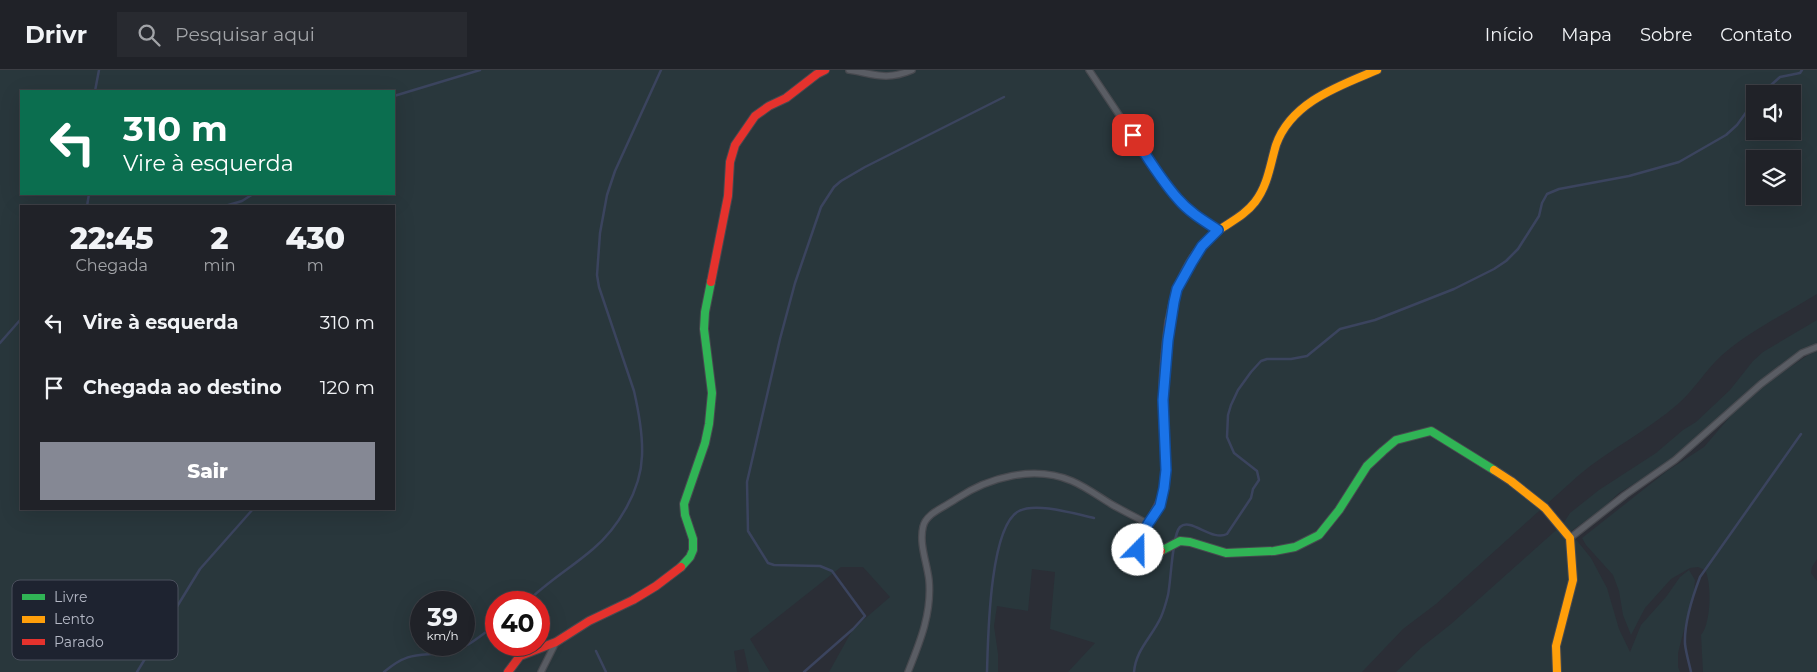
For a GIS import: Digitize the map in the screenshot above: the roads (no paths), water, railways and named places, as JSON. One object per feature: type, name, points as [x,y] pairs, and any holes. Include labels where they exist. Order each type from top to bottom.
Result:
[{"type":"street","points":[[508,672],[520,656],[556,642],[589,621],[633,600],[681,568],[690,557],[693,550],[693,539],[685,515],[684,504],[709,424],[712,393],[711,375],[705,346],[704,321],[728,196],[732,154],[755,116],[769,106],[786,98],[825,70]]},
{"type":"street","points":[[849,70],[881,76],[893,76],[912,70]]},
{"type":"street","points":[[1089,70],[1178,200],[1218,230]]},
{"type":"street","points":[[1377,70],[1319,97],[1301,108],[1290,119],[1283,128],[1278,141],[1271,161],[1268,179],[1263,190],[1245,213],[1232,223],[1218,230],[1202,246],[1177,289],[1168,340],[1163,400],[1166,470],[1164,488],[1160,506],[1148,524],[1138,550],[1140,556],[1149,558],[1158,555],[1180,541],[1226,552],[1274,551],[1295,548],[1320,534],[1339,510],[1367,466],[1382,451],[1396,440],[1431,431],[1511,481],[1544,508],[1570,538],[1573,580],[1556,646],[1557,672]]},
{"type":"street","points":[[1570,538],[1675,460],[1760,384],[1802,354],[1817,347]]},
{"type":"street","points":[[908,672],[923,633],[928,612],[929,580],[922,538],[924,523],[933,513],[970,490],[984,483],[1008,476],[1041,474],[1058,476],[1081,485],[1148,524]]},
{"type":"street","points":[[541,672],[556,642]]},
{"type":"waterway","points":[[95,90],[99,70]]},
{"type":"waterway","points":[[395,96],[480,70]]},
{"type":"waterway","points":[[540,591],[585,556],[611,530],[633,495],[641,469],[642,448],[638,407],[599,287],[597,275],[600,233],[607,195],[615,171],[661,70]]},
{"type":"waterway","points":[[1771,85],[1780,77],[1800,73],[1802,70]]},
{"type":"waterway","points":[[804,672],[865,616],[832,571],[820,566],[774,565],[768,563],[748,531],[747,482],[795,283],[821,207],[834,187],[841,181],[1004,97]]},
{"type":"waterway","points":[[1134,672],[1138,657],[1161,617],[1165,606],[1175,539],[1180,527],[1190,525],[1215,535],[1227,534],[1251,498],[1253,489],[1259,480],[1257,471],[1234,453],[1227,437],[1228,415],[1231,405],[1238,390],[1261,361],[1307,356],[1340,329],[1375,320],[1454,289],[1494,269],[1506,261],[1518,249],[1539,216],[1542,203],[1547,194],[1559,189],[1629,176],[1679,162],[1726,135],[1737,125],[1746,112]]},
{"type":"waterway","points":[[87,205],[89,195]]},
{"type":"waterway","points":[[228,205],[242,201],[251,195]]},
{"type":"waterway","points":[[0,343],[20,320]]},
{"type":"waterway","points":[[1691,672],[1685,644],[1686,627],[1691,602],[1700,577],[1801,434]]},
{"type":"waterway","points":[[987,672],[992,586],[1001,538],[1009,521],[1019,511],[1036,508],[1046,508],[1094,518]]},
{"type":"waterway","points":[[178,605],[200,569],[252,510]]},
{"type":"waterway","points":[[384,672],[394,664],[410,657],[459,649],[485,633]]},
{"type":"waterway","points":[[596,651],[606,672]]},
{"type":"waterway","points":[[137,672],[144,660]]}]
